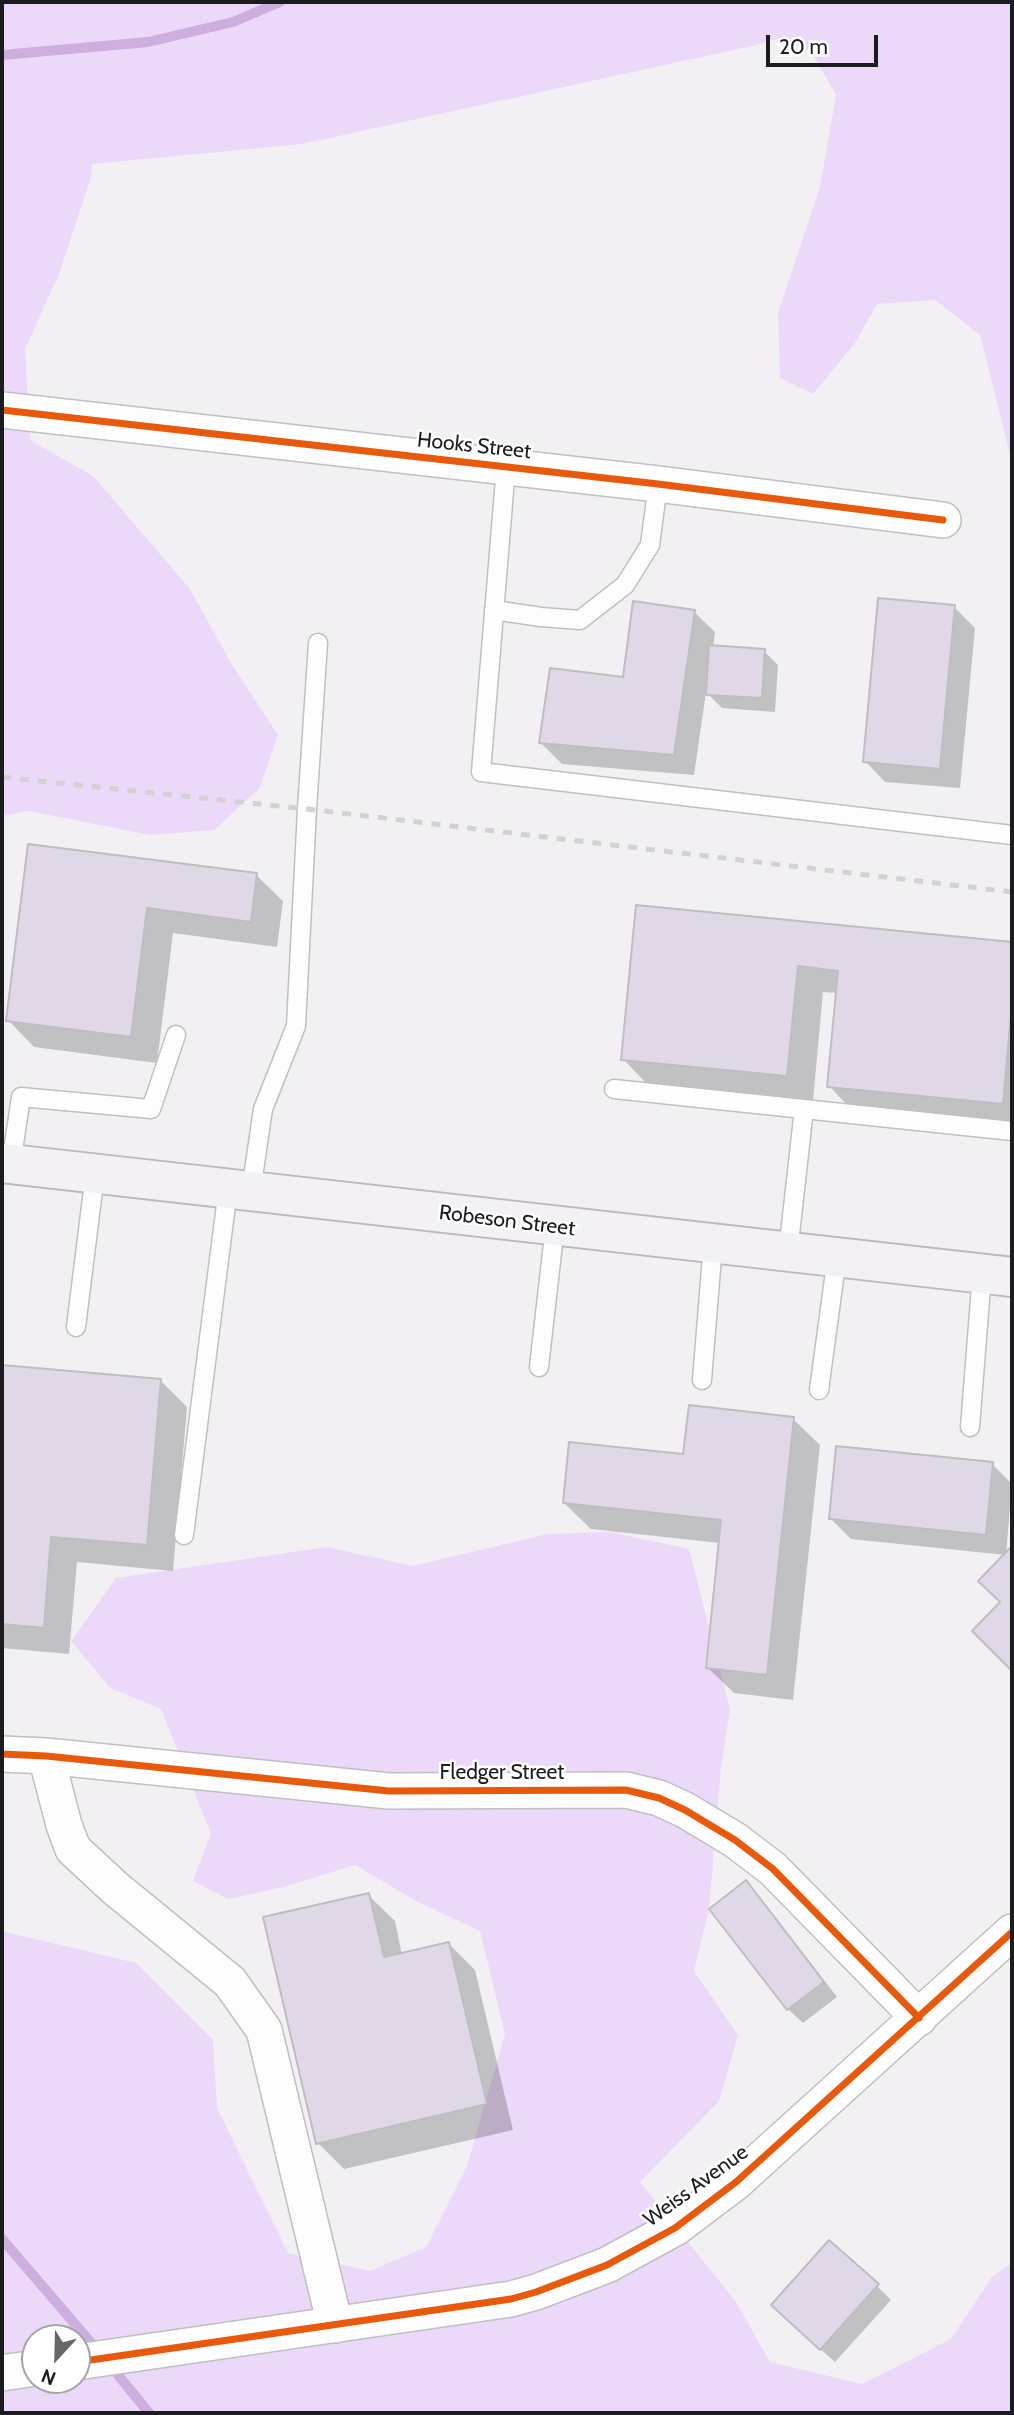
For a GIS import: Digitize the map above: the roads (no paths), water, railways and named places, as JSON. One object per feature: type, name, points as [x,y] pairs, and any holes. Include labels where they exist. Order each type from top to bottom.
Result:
[{"type":"main road","name":"Robeson Street","points":[[7,1163],[997,1275]]},
{"type":"street","name":"Hooks Street","points":[[2,410],[658,484],[943,520]]},
{"type":"street","name":"Fledger Street","points":[[2,1754],[46,1756],[388,1791],[626,1790],[659,1798],[708,1822],[773,1868],[919,2018]]},
{"type":"street","points":[[46,1756],[64,1825],[74,1849],[115,1888],[230,1982],[264,2030],[335,2325]]},
{"type":"street","name":"Weiss Avenue","points":[[91,2360],[511,2299],[607,2265],[675,2228],[736,2182],[1012,1933]]},
{"type":"street","points":[[2,2373],[21,2370]]},
{"type":"lane","points":[[506,467],[481,772],[1012,835]]},
{"type":"lane","points":[[494,611],[580,620],[625,585],[650,545],[658,484]]},
{"type":"lane","points":[[184,1535],[239,1190],[263,1109],[296,1026],[318,643]]},
{"type":"lane","points":[[7,1163],[21,1097],[151,1109],[176,1035]]},
{"type":"lane","points":[[614,1089],[1012,1131]]},
{"type":"lane","points":[[788,1252],[804,1109]]},
{"type":"lane","points":[[76,1327],[94,1174]]},
{"type":"lane","points":[[539,1367],[555,1226]]},
{"type":"lane","points":[[702,1380],[713,1244]]},
{"type":"lane","points":[[820,1390],[837,1257]]},
{"type":"lane","points":[[970,1427],[997,1275]]},
{"type":"waterway","points":[[2,55],[148,42],[233,22],[280,2]]},
{"type":"waterway","points":[[2,2239],[99,2352]]},
{"type":"waterway","points":[[109,2364],[149,2413]]},
{"type":"railway","points":[[2,777],[307,809],[1012,892]]}]
